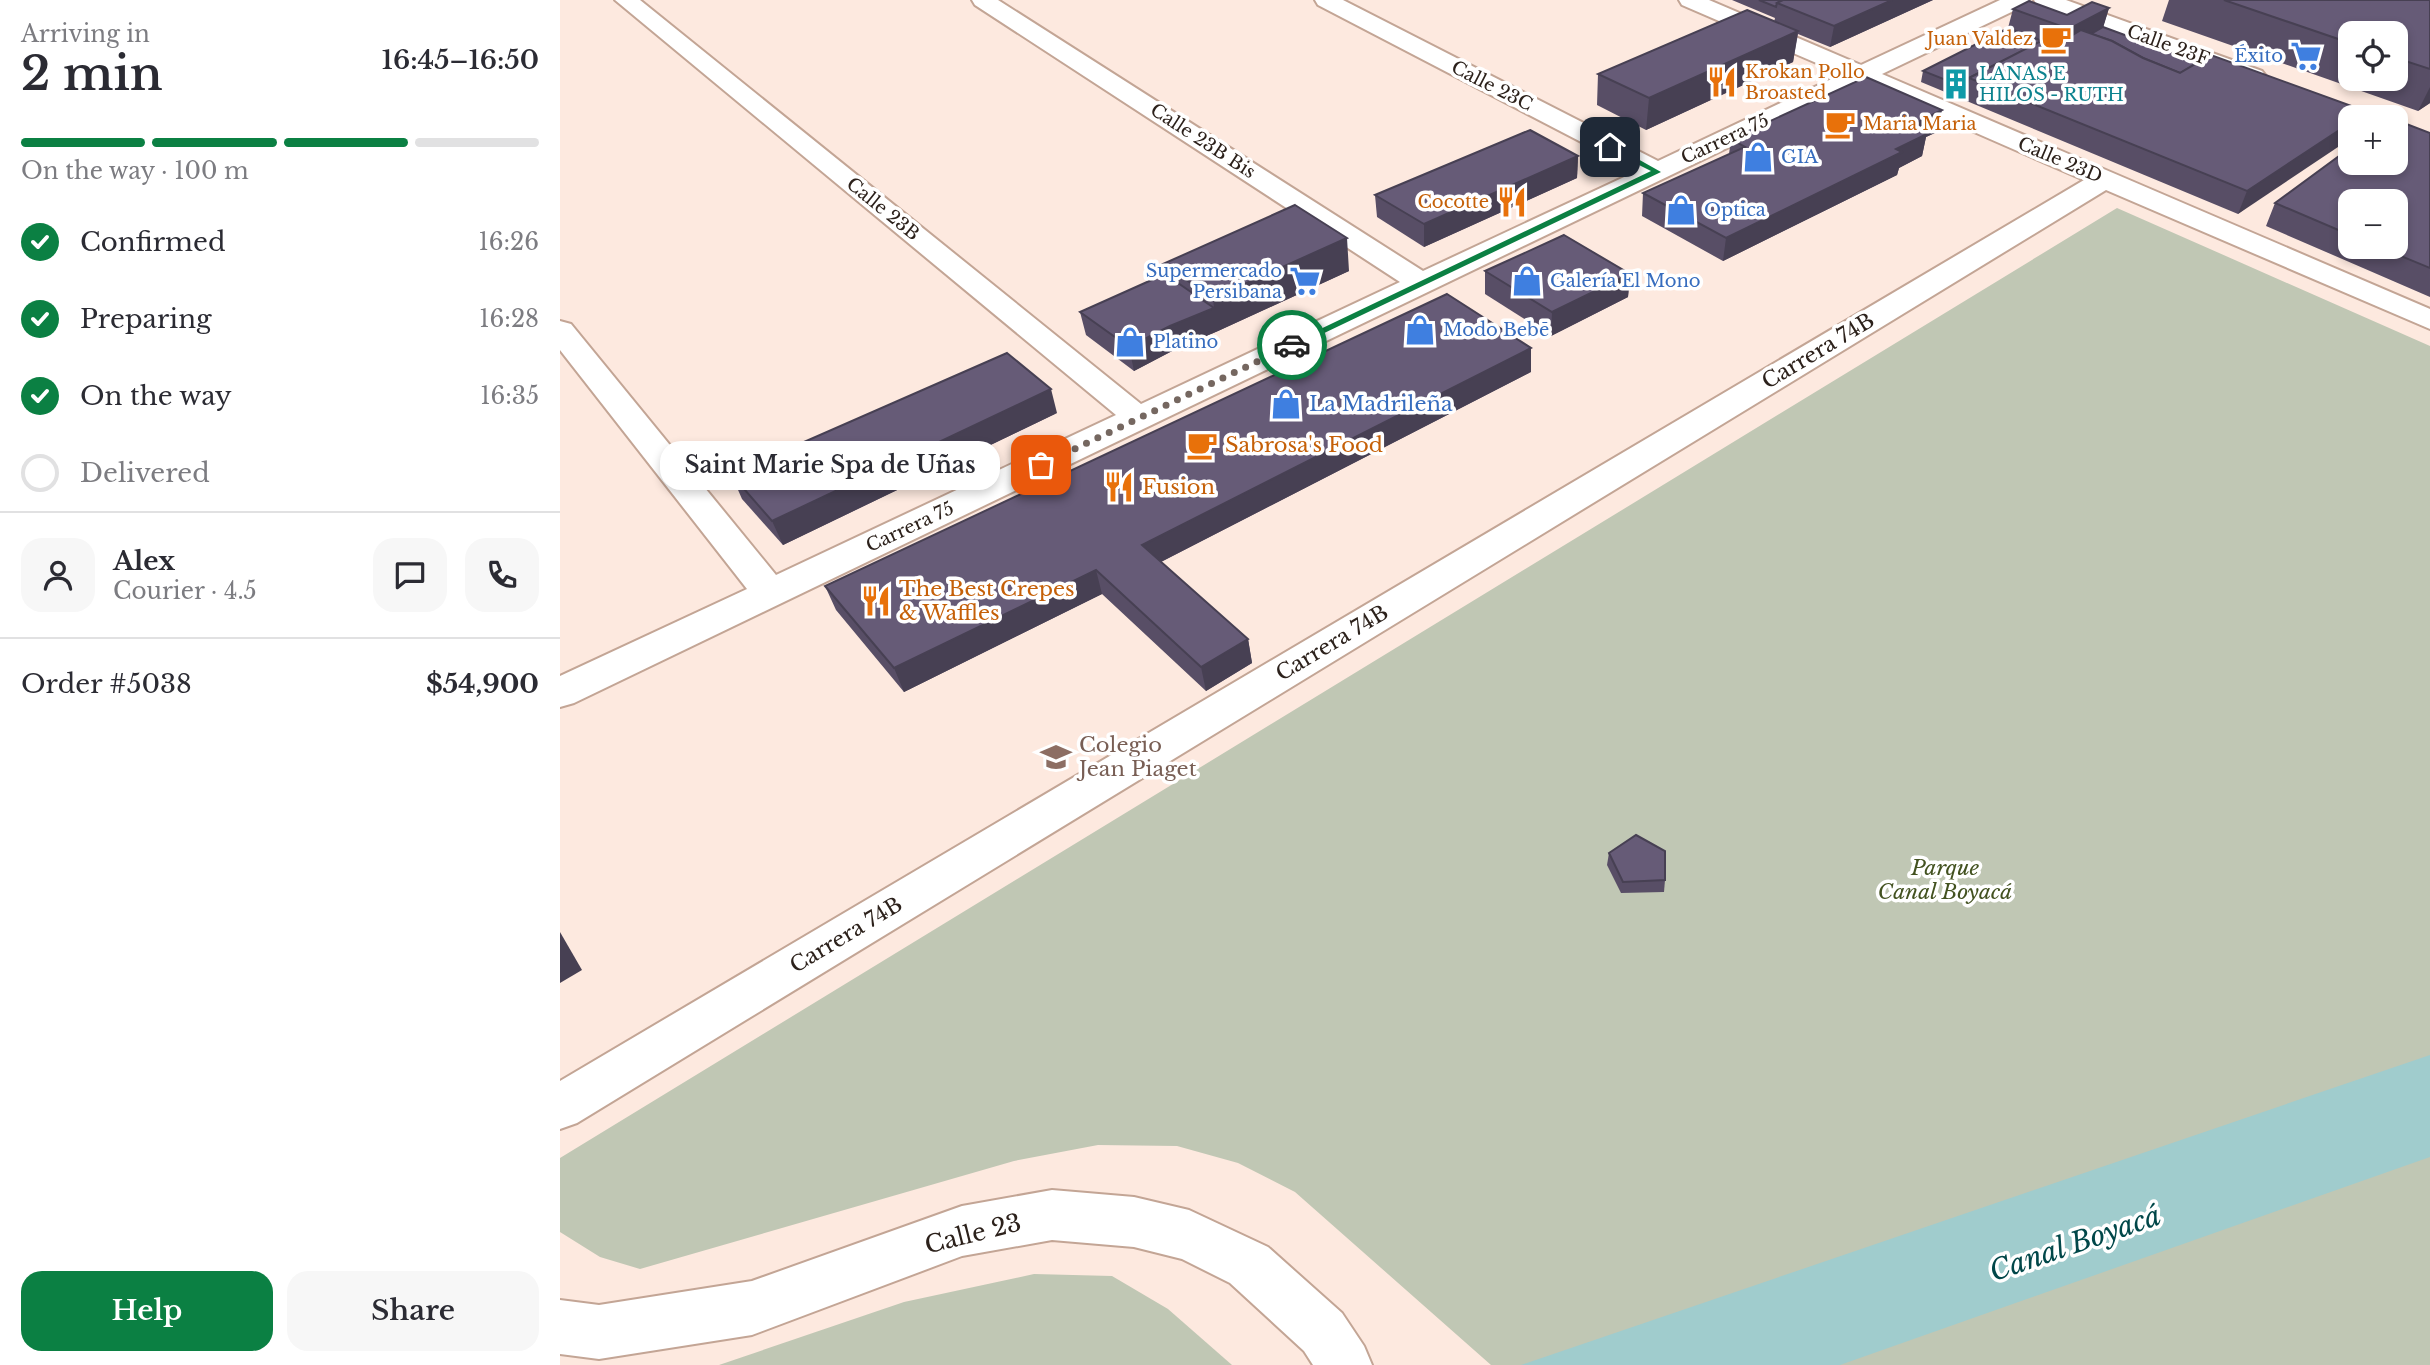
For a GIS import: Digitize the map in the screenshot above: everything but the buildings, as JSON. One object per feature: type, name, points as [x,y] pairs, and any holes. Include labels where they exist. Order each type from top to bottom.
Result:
[{"type":"street","name":"Calle 23B","points":[[626,0],[1139,418]]},
{"type":"street","name":"Calle 23B Bis","points":[[983,0],[1422,283]]},
{"type":"street","name":"Calle 23C","points":[[1326,0],[1657,172]]},
{"type":"street","name":"Calle 23D","points":[[1690,0],[2430,320]]},
{"type":"street","name":"Carrera 75","points":[[560,693],[2018,0]]},
{"type":"street","name":"Calle 23F","points":[[2045,0],[2278,84]]},
{"type":"street","name":"Carrera 74B","points":[[560,1107],[2105,179]]},
{"type":"street","points":[[560,331],[770,593]]},
{"type":"street","name":"Calle 23","points":[[560,1327],[599,1332],[752,1308],[962,1231],[1052,1215],[1134,1222],[1189,1235],[1249,1265],[1334,1348]]},
{"type":"green space","name":"Parque Canal Boyacá","points":[[2117,208],[2430,346],[2430,1365],[1491,1365],[1295,1192],[1238,1163],[1177,1146],[1098,1145],[1014,1161],[640,1269],[600,1257],[560,1232],[560,1158]]},
{"type":"green space","points":[[1034,1274],[1112,1276],[1168,1309],[1232,1365],[719,1365],[904,1302]]},
{"type":"water","name":"Canal Boyacá","points":[[2430,1055],[2430,1157],[1840,1365],[1521,1365]]},
{"type":"way so far","points":[[1041,465],[1292,345]]},
{"type":"place","name":"Juan Valdez","points":[[2056,39]]},
{"type":"place","name":"Éxito","points":[[2306,56]]},
{"type":"place","name":"Krokan Pollo Broasted","points":[[1722,82]]},
{"type":"place","name":"LANAS E HILOS - RUTH","points":[[1956,84]]},
{"type":"place","name":"Maria Maria","points":[[1840,124]]},
{"type":"place","name":"GIA","points":[[1758,157]]},
{"type":"place","name":"Cocotte","points":[[1512,202]]},
{"type":"place","name":"Optica","points":[[1681,210]]},
{"type":"place","name":"Supermercado Persibana","points":[[1305,281]]},
{"type":"place","name":"Galería El Mono","points":[[1527,281]]},
{"type":"place","name":"Modo Bebē","points":[[1420,330]]},
{"type":"place","name":"Platino","points":[[1130,342]]},
{"type":"place","name":"La Madrileña","points":[[1286,404]]},
{"type":"place","name":"Sabrosa's Food","points":[[1202,445]]},
{"type":"place","name":"Saint Marie Spa de Uñas","points":[[1041,465]]},
{"type":"place","name":"Fusion","points":[[1119,487]]},
{"type":"place","name":"The Best Crepes & Waffles","points":[[876,601]]},
{"type":"place","name":"Colegio Jean Piaget","points":[[1056,757]]},
{"type":"route","points":[[1292,345],[1657,172],[1610,147]]}]
